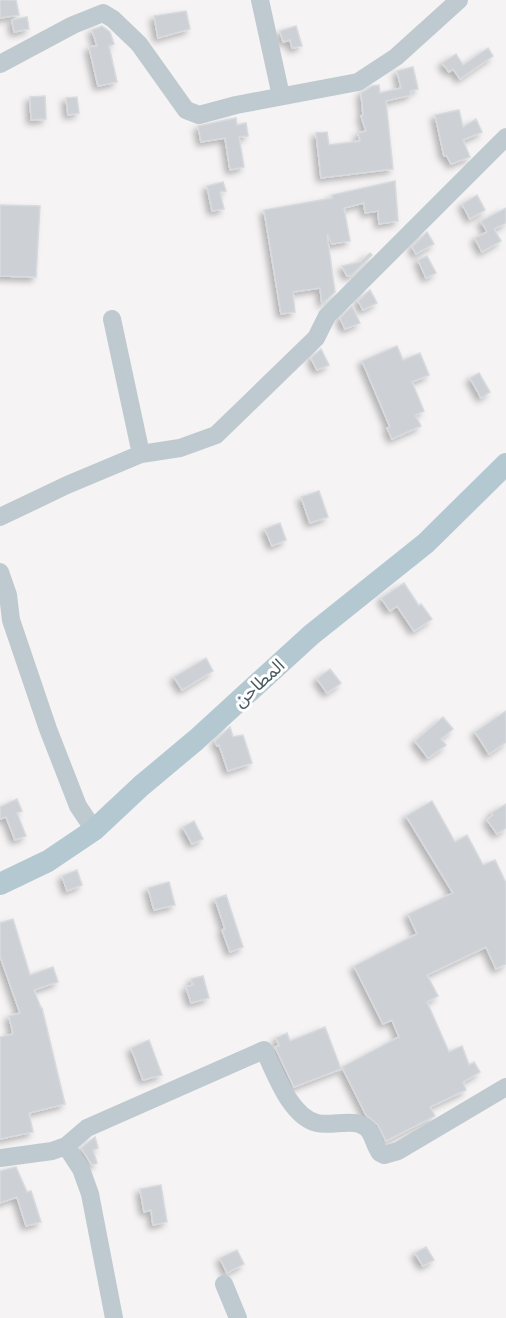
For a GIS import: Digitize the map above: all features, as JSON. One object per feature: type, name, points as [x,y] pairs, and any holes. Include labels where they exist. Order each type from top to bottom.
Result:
[{"type":"main road","name":"المطاحن","points":[[0,885],[48,861],[94,830],[311,635],[426,543],[506,464]]},
{"type":"street","points":[[261,0],[281,96]]},
{"type":"street","points":[[0,64],[73,25],[103,13],[113,19],[139,44],[186,110],[200,115],[281,96],[358,82],[396,57],[457,1]]},
{"type":"street","points":[[0,517],[141,454],[180,448],[216,435],[316,338],[327,316],[506,137]]},
{"type":"street","points":[[112,319],[141,454]]},
{"type":"street","points":[[0,572],[8,596],[11,620],[48,729],[78,806],[94,830]]},
{"type":"street","points":[[0,1158],[52,1151],[66,1146],[87,1128],[264,1050],[284,1092],[295,1109],[317,1123],[358,1123],[365,1126],[380,1153],[384,1155],[398,1151],[506,1087]]},
{"type":"street","points":[[66,1146],[81,1169],[90,1194],[114,1318]]},
{"type":"street","points":[[224,1284],[238,1318]]},
{"type":"building","points":[[0,0],[16,0],[19,15],[0,18]]},
{"type":"building","points":[[186,11],[190,29],[158,38],[154,16]]},
{"type":"building","points":[[27,17],[29,29],[14,32],[12,20]]},
{"type":"building","points":[[102,26],[110,32],[114,44],[109,46],[117,82],[98,86],[89,47],[97,46],[92,30]]},
{"type":"building","points":[[296,26],[302,46],[292,48],[290,40],[283,42],[280,31]]},
{"type":"building","points":[[488,48],[493,56],[460,79],[453,69],[449,72],[442,63],[456,54],[463,65]]},
{"type":"building","points":[[413,67],[418,89],[410,91],[411,95],[386,101],[393,169],[321,178],[316,133],[327,132],[329,145],[360,141],[358,133],[366,131],[361,116],[363,115],[361,93],[372,86],[379,85],[380,93],[401,88],[397,71]]},
{"type":"building","points":[[45,96],[46,119],[31,120],[30,97]]},
{"type":"building","points":[[77,97],[79,113],[68,115],[66,98]]},
{"type":"building","points":[[459,110],[463,127],[476,119],[482,132],[463,140],[470,157],[451,164],[447,156],[444,156],[435,115]]},
{"type":"building","points":[[236,118],[237,125],[246,123],[248,136],[239,137],[244,167],[230,170],[225,138],[201,142],[198,126]]},
{"type":"building","points":[[395,181],[398,221],[379,224],[378,211],[365,213],[364,203],[344,208],[350,241],[332,244],[327,234],[335,292],[322,304],[320,288],[293,292],[295,312],[281,314],[264,210],[332,198],[332,195]]},
{"type":"building","points":[[223,182],[226,191],[220,192],[224,209],[212,211],[207,186]]},
{"type":"building","points":[[477,195],[485,210],[470,219],[462,204]]},
{"type":"building","points":[[0,205],[40,206],[36,277],[0,276]]},
{"type":"building","points":[[506,208],[506,223],[494,229],[501,241],[482,252],[475,238],[487,232],[481,221]]},
{"type":"building","points":[[427,232],[434,244],[416,254],[412,247]]},
{"type":"building","points":[[370,253],[372,255],[352,275],[347,276],[342,266],[360,262]]},
{"type":"building","points":[[427,256],[436,273],[426,278],[418,260]]},
{"type":"building","points":[[370,290],[377,303],[363,310],[358,301]]},
{"type":"building","points":[[352,306],[360,323],[345,329],[340,318]]},
{"type":"building","points":[[397,346],[403,360],[420,353],[429,375],[412,382],[424,411],[415,415],[421,426],[392,439],[387,428],[390,427],[362,361]]},
{"type":"building","points":[[321,349],[329,365],[317,370],[311,358]]},
{"type":"building","points":[[479,373],[490,392],[481,398],[470,378]]},
{"type":"building","points":[[319,491],[328,517],[310,523],[301,497]]},
{"type":"building","points":[[280,523],[286,540],[272,546],[265,529]]},
{"type":"building","points":[[404,583],[419,606],[421,604],[432,619],[414,631],[397,606],[390,611],[381,598]]},
{"type":"building","points":[[206,658],[213,671],[182,690],[174,677]]},
{"type":"building","points":[[330,669],[341,683],[327,693],[317,679]]},
{"type":"building","points":[[506,711],[506,742],[489,754],[475,732]]},
{"type":"building","points":[[443,717],[453,729],[441,739],[446,745],[428,758],[415,741]]},
{"type":"building","points":[[230,727],[233,737],[243,735],[252,763],[228,771],[219,745],[217,746],[215,741]]},
{"type":"building","points":[[17,799],[22,811],[17,813],[26,836],[15,840],[6,817],[0,819],[0,807]]},
{"type":"building","points":[[432,801],[455,842],[467,835],[483,865],[495,860],[506,883],[506,964],[496,969],[486,947],[427,975],[438,996],[427,1002],[449,1052],[462,1046],[469,1065],[474,1062],[480,1072],[463,1082],[466,1090],[430,1107],[435,1116],[386,1141],[378,1125],[366,1115],[342,1067],[399,1037],[392,1020],[383,1024],[354,966],[417,934],[408,914],[453,893],[406,816]]},
{"type":"building","points":[[506,804],[506,828],[497,834],[487,820],[493,815],[491,813]]},
{"type":"building","points":[[194,821],[203,839],[192,844],[183,827]]},
{"type":"building","points":[[77,870],[82,885],[67,891],[62,876]]},
{"type":"building","points":[[169,882],[175,905],[154,910],[148,888]]},
{"type":"building","points":[[226,895],[243,947],[230,952],[215,899]]},
{"type":"building","points":[[13,919],[30,975],[53,967],[58,982],[34,990],[42,1008],[65,1104],[29,1113],[33,1132],[0,1139],[0,1037],[13,1034],[9,1016],[20,1013],[0,956],[0,923]]},
{"type":"building","points":[[203,976],[209,998],[191,1003],[186,987],[193,985],[191,979]]},
{"type":"building","points":[[325,1027],[341,1069],[294,1087],[275,1047],[279,1046],[276,1038],[287,1033],[290,1041]]},
{"type":"building","points":[[149,1040],[162,1075],[143,1080],[131,1048]]},
{"type":"building","points":[[95,1137],[98,1148],[93,1150],[97,1163],[92,1165],[81,1148]]},
{"type":"building","points":[[16,1167],[27,1192],[31,1191],[41,1222],[26,1226],[17,1197],[0,1203],[0,1171]]},
{"type":"building","points":[[161,1185],[167,1222],[153,1225],[151,1210],[144,1212],[140,1189]]},
{"type":"building","points":[[426,1247],[434,1260],[423,1266],[415,1253]]},
{"type":"building","points":[[237,1250],[244,1264],[227,1273],[220,1258]]}]
